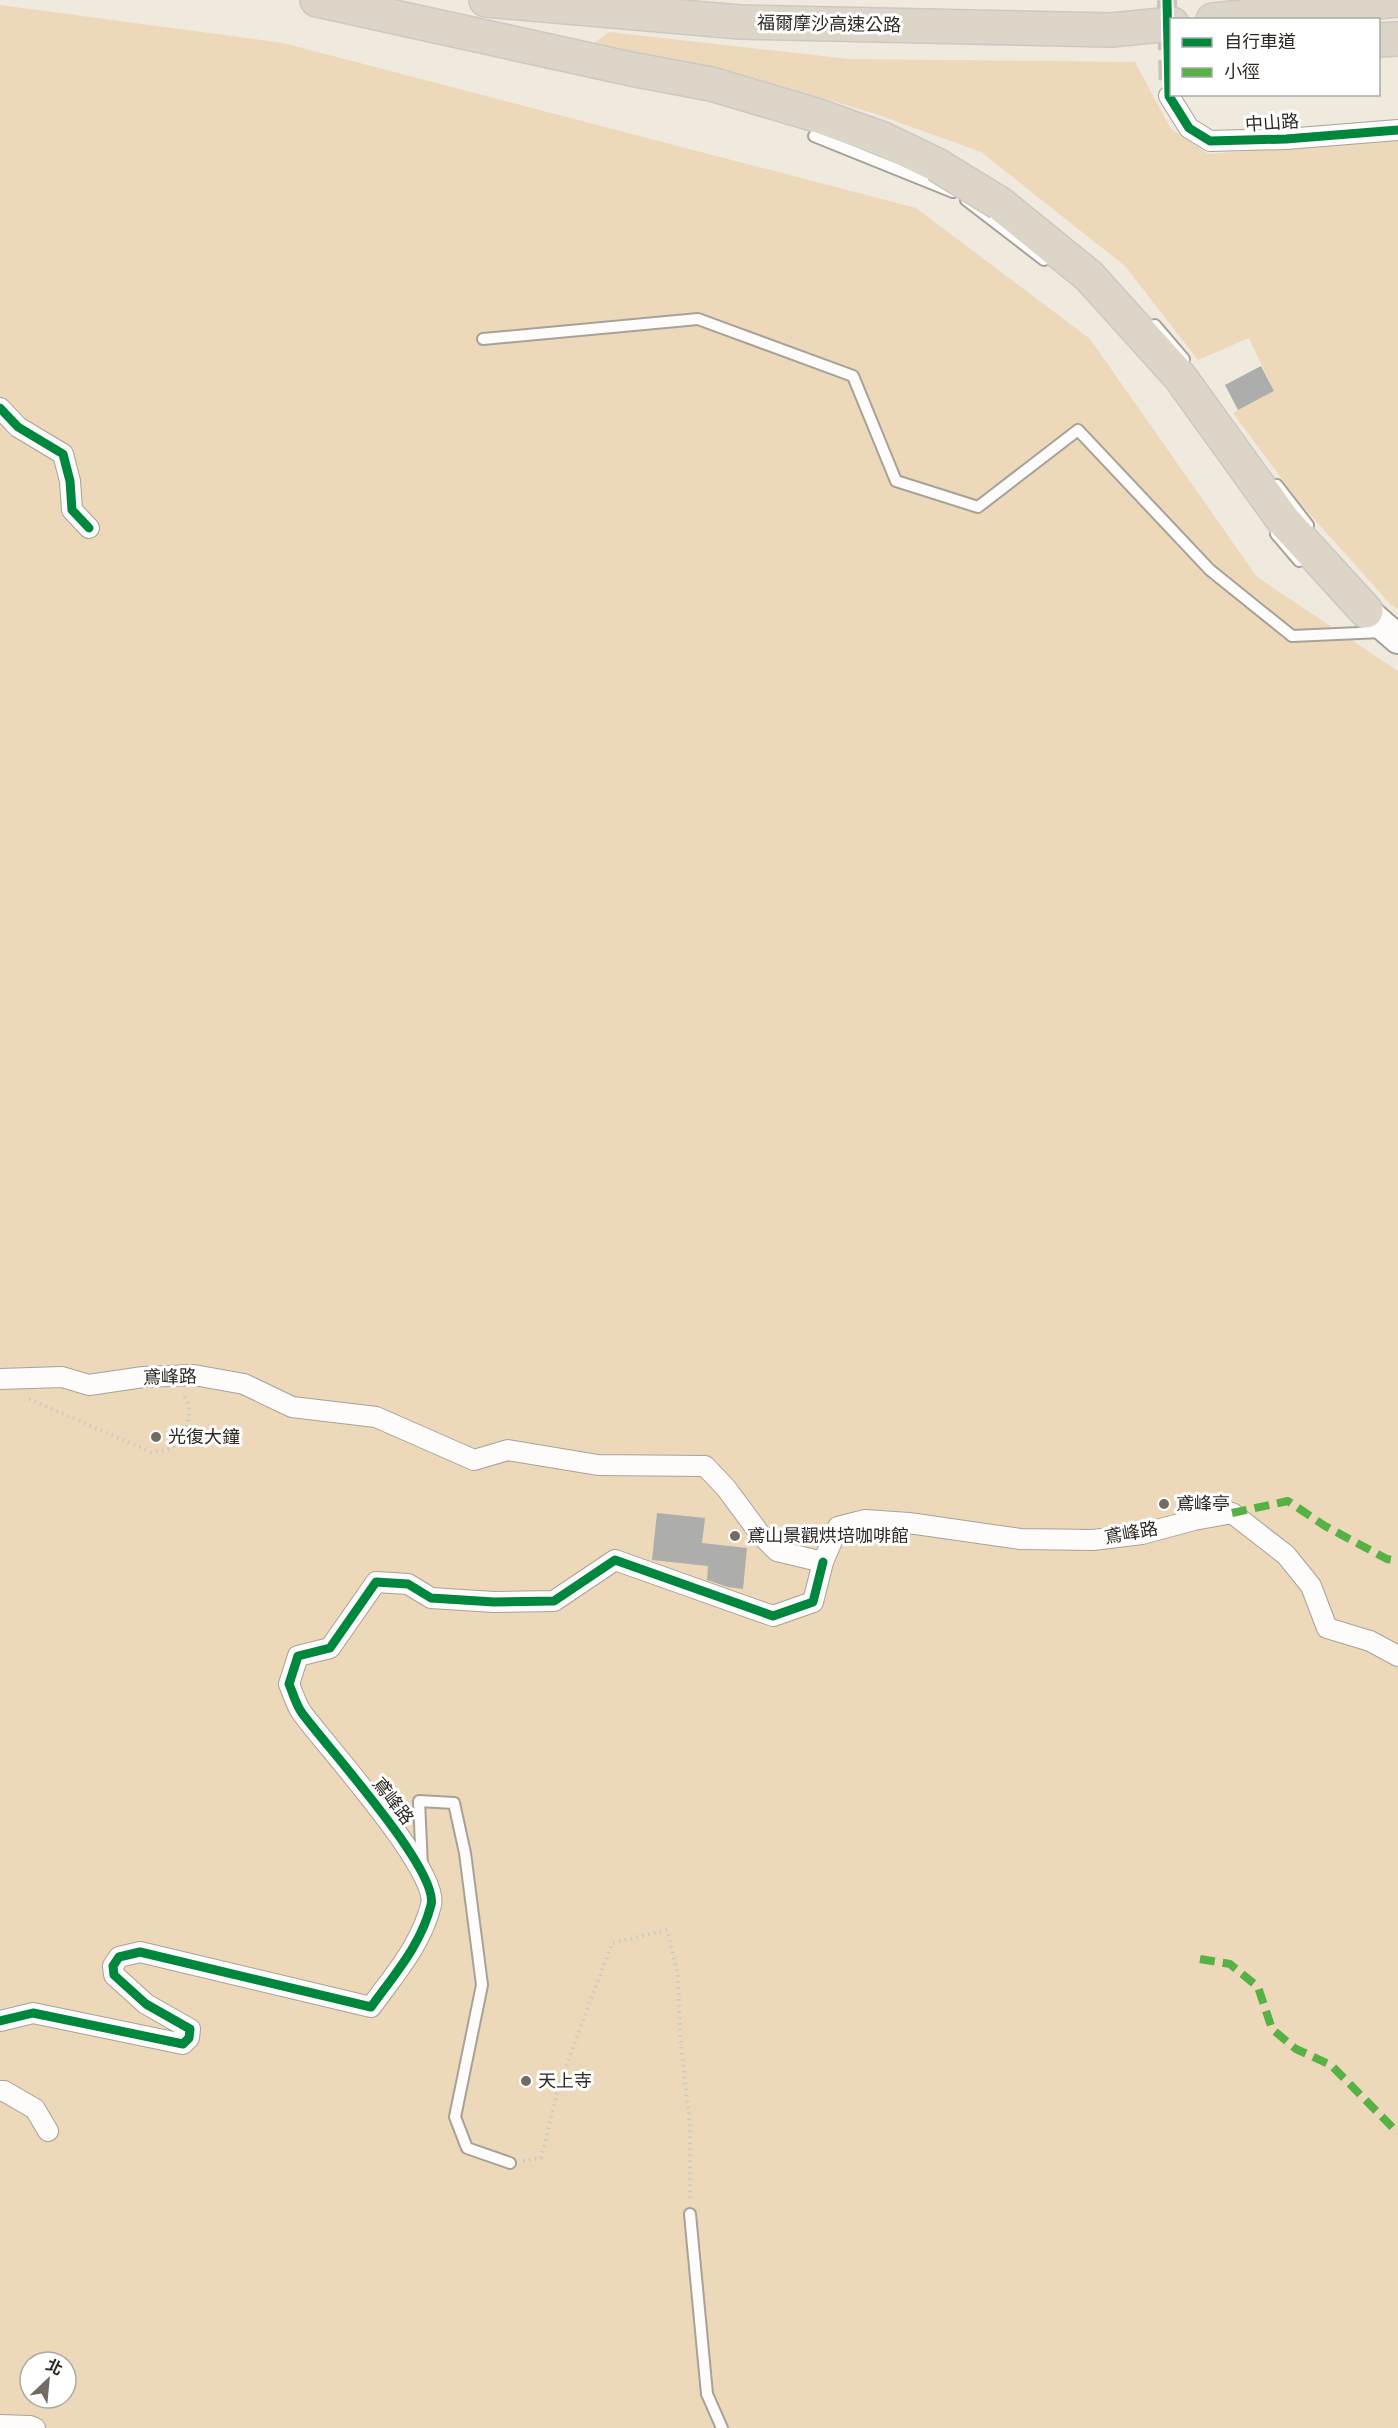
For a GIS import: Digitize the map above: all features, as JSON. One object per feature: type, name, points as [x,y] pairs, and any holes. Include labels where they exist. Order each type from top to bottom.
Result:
[{"type":"highway","points":[[317,0],[631,69],[711,84],[883,139],[944,178],[999,203],[1089,276],[1180,377],[1283,520],[1376,623]]},
{"type":"highway","name":"福爾摩沙高速公路","points":[[486,0],[740,22],[1111,30],[1170,24]]},
{"type":"highway","points":[[1231,18],[1397,0]]},
{"type":"highway","points":[[1111,30],[1170,34]]},
{"type":"highway","points":[[1380,39],[1398,39]]},
{"type":"street","name":"中山路","points":[[1169,96],[1189,128],[1210,141],[1266,140],[1398,130]]},
{"type":"street","points":[[0,408],[18,427],[63,454],[70,481],[72,510],[89,528]]},
{"type":"street","name":"鳶峰路","points":[[0,1379],[62,1377],[89,1385],[152,1376],[194,1375],[244,1384],[291,1407],[376,1417],[474,1460],[508,1450],[598,1465],[705,1466],[726,1488],[760,1534],[777,1551],[823,1562]]},
{"type":"street","name":"鳶峰路","points":[[0,2021],[33,2013],[183,2044],[189,2038],[190,2029],[146,2004],[114,1976],[112,1966],[119,1957],[140,1952],[370,2007],[414,1949],[432,1903],[422,1870],[404,1842],[300,1711],[289,1684],[298,1656],[330,1648],[376,1582],[408,1584],[431,1598],[494,1602],[554,1601],[615,1560],[773,1616],[813,1602],[823,1562],[838,1527],[864,1520],[909,1523],[1020,1539],[1093,1540],[1142,1534],[1194,1520],[1232,1513],[1286,1555],[1311,1586],[1327,1628],[1370,1641],[1398,1656]]},
{"type":"street","points":[[0,2091],[4,2091],[35,2109],[48,2131]]},
{"type":"street","points":[[0,2425],[34,2428]]},
{"type":"lane","points":[[814,136],[944,178],[1057,270]]},
{"type":"lane","points":[[483,339],[698,319],[853,376],[896,481],[978,507],[1078,430],[1210,570],[1292,636],[1376,623],[1366,598],[1339,564]]},
{"type":"lane","points":[[1149,319],[1173,344],[1193,372]]},
{"type":"lane","points":[[1268,472],[1317,536]]},
{"type":"lane","points":[[1271,527],[1285,547],[1308,571]]},
{"type":"lane","points":[[422,1870],[420,1801],[454,1803],[465,1853],[482,1985],[454,2117],[467,2148],[510,2163]]},
{"type":"lane","points":[[690,2214],[708,2394],[722,2428]]},
{"type":"path","points":[[26,1397],[70,1419],[151,1452],[168,1450],[184,1434],[191,1414],[186,1397],[152,1376]]},
{"type":"path","points":[[510,2163],[541,2158],[559,2085],[612,1943],[667,1930],[678,1976],[680,2036],[690,2125],[690,2214]]},
{"type":"shaded area","points":[[0,5],[283,43],[916,208],[1090,339],[1257,577],[1398,671],[1398,2428],[0,2428]]},
{"type":"shaded area","points":[[609,32],[849,59],[1135,62],[1171,129],[1208,154],[1398,140],[1398,609],[1391,605],[1300,503],[1233,413],[1274,391],[1249,338],[1198,360],[1125,266],[981,152],[873,113],[760,80],[587,48]]},
{"type":"building","points":[[1261,366],[1274,391],[1238,410],[1225,385]]},
{"type":"building","points":[[657,1513],[705,1518],[702,1543],[747,1548],[743,1589],[707,1580],[708,1566],[652,1560]]},
{"type":"tunnel","points":[[1167,0],[1169,96]]},
{"type":"marked path","points":[[1232,1513],[1288,1501],[1325,1526],[1387,1559],[1398,1561]]},
{"type":"marked path","points":[[1200,1959],[1230,1964],[1258,1987],[1272,2029],[1296,2049],[1331,2065],[1398,2133]]},
{"type":"cycle path","points":[[1167,0],[1169,96],[1189,128],[1210,141],[1286,139],[1398,130]]},
{"type":"cycle path","points":[[0,408],[18,427],[63,454],[70,481],[72,510],[89,528]]},
{"type":"cycle path","points":[[0,2021],[33,2013],[183,2044],[189,2038],[190,2029],[146,2004],[114,1975],[113,1966],[119,1957],[140,1952],[371,2007],[406,1959],[421,1933],[431,1905],[429,1888],[418,1865],[379,1809],[302,1713],[289,1684],[298,1656],[330,1648],[376,1582],[408,1584],[431,1598],[494,1602],[554,1601],[615,1560],[773,1616],[813,1602],[823,1562]]},
{"type":"place","name":"光復大鐘","points":[[156,1437]]},
{"type":"place","name":"鳶峰亭","points":[[1164,1504]]},
{"type":"place","name":"鳶山景觀烘培咖啡館","points":[[735,1536]]},
{"type":"place","name":"天上寺","points":[[526,2081]]}]
